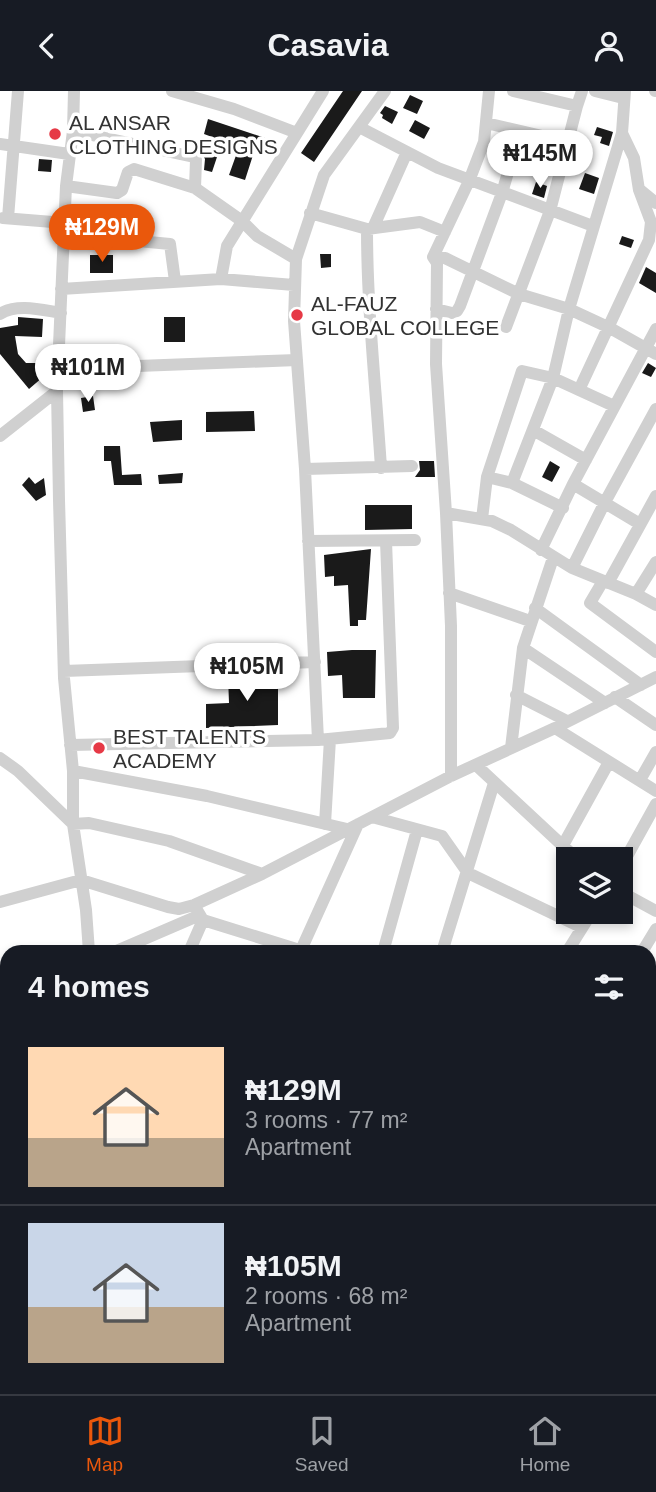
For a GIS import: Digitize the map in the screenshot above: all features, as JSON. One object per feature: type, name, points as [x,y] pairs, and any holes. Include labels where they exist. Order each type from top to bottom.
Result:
[{"type":"street","points":[[18,91],[4,218],[170,244],[175,281]]},
{"type":"street","points":[[74,91],[73,131],[66,186],[57,391],[64,671],[73,771],[73,824],[88,945]]},
{"type":"street","points":[[172,91],[234,109],[296,133]]},
{"type":"street","points":[[221,279],[227,246],[323,91]]},
{"type":"street","points":[[325,824],[324,740],[315,662],[297,360],[294,285],[296,259],[324,175],[385,91]]},
{"type":"street","points":[[433,257],[484,142],[489,91]]},
{"type":"street","points":[[513,91],[577,106]]},
{"type":"street","points":[[506,327],[550,211],[582,91]]},
{"type":"street","points":[[512,483],[553,379],[569,309],[622,133],[624,95],[595,91]]},
{"type":"street","points":[[486,123],[568,142]]},
{"type":"street","points":[[359,127],[469,181],[593,226]]},
{"type":"street","points":[[73,131],[194,157],[195,188]]},
{"type":"street","points":[[436,309],[452,313],[457,311],[502,193],[520,131]]},
{"type":"street","points":[[622,133],[634,157],[639,190],[651,222],[649,240]]},
{"type":"street","points":[[0,144],[69,154]]},
{"type":"street","points":[[381,468],[367,289],[370,228],[407,152]]},
{"type":"street","points":[[66,186],[117,193],[122,190],[128,172],[134,169],[195,188],[242,221],[257,236],[296,259]]},
{"type":"street","points":[[639,190],[656,203]]},
{"type":"street","points":[[310,213],[370,228],[421,222],[445,232]]},
{"type":"street","points":[[579,390],[656,226]]},
{"type":"street","points":[[433,257],[445,258],[519,294],[569,309],[651,351]]},
{"type":"street","points":[[433,257],[437,263],[436,364],[449,593],[451,776]]},
{"type":"street","points":[[61,289],[221,279],[294,285]]},
{"type":"street","points":[[0,314],[21,308],[61,313]]},
{"type":"street","points":[[510,748],[523,648],[547,554],[563,508],[614,405],[651,351],[656,329]]},
{"type":"street","points":[[59,369],[297,360]]},
{"type":"street","points":[[482,519],[487,477],[522,371],[553,379],[614,405]]},
{"type":"street","points":[[0,436],[57,391]]},
{"type":"street","points":[[572,568],[656,409]]},
{"type":"street","points":[[533,430],[586,460]]},
{"type":"street","points":[[305,469],[412,466]]},
{"type":"street","points":[[487,477],[512,483],[563,508]]},
{"type":"street","points":[[573,484],[640,524]]},
{"type":"street","points":[[656,496],[590,603],[656,652]]},
{"type":"street","points":[[446,513],[482,519],[511,530],[572,568],[656,605]]},
{"type":"street","points":[[307,541],[415,540]]},
{"type":"street","points":[[70,745],[324,740],[390,733],[393,731],[386,541]]},
{"type":"street","points":[[636,594],[656,562]]},
{"type":"street","points":[[449,593],[533,615],[651,681]]},
{"type":"street","points":[[523,648],[656,725]]},
{"type":"street","points":[[64,671],[315,662]]},
{"type":"street","points":[[130,945],[199,914],[262,874],[451,776],[651,681]]},
{"type":"street","points":[[516,695],[609,762],[656,791]]},
{"type":"street","points":[[639,780],[656,752]]},
{"type":"street","points":[[0,758],[18,771],[73,824],[89,823],[169,841],[262,874]]},
{"type":"street","points":[[563,847],[609,762]]},
{"type":"street","points":[[476,765],[561,847]]},
{"type":"street","points":[[73,771],[208,796],[325,824],[353,826]]},
{"type":"street","points":[[444,945],[494,783]]},
{"type":"street","points":[[632,847],[656,804]]},
{"type":"street","points":[[372,817],[442,836],[468,873],[581,927]]},
{"type":"street","points":[[306,945],[353,826]]},
{"type":"street","points":[[385,945],[417,830]]},
{"type":"street","points":[[0,902],[81,880],[199,914],[286,945]]},
{"type":"street","points":[[633,899],[656,911]]},
{"type":"street","points":[[191,945],[199,914]]},
{"type":"street","points":[[571,945],[583,924]]},
{"type":"street","points":[[646,945],[656,929]]},
{"type":"street","points":[[267,945],[269,939]]},
{"type":"building","points":[[343,91],[362,91],[314,162],[301,153]]},
{"type":"building","points":[[410,95],[423,101],[417,114],[403,108]]},
{"type":"building","points":[[385,106],[398,112],[392,124],[382,118],[380,113]]},
{"type":"building","points":[[208,119],[268,139],[263,155],[254,152],[245,180],[229,175],[239,147],[204,134]]},
{"type":"building","points":[[415,120],[430,128],[424,139],[409,131]]},
{"type":"building","points":[[597,127],[613,132],[609,146],[600,143],[602,137],[594,135]]},
{"type":"building","points":[[201,152],[217,157],[212,172],[204,170],[205,159]]},
{"type":"building","points":[[39,159],[52,160],[51,172],[38,171]]},
{"type":"building","points":[[585,173],[599,178],[594,194],[579,189]]},
{"type":"building","points":[[536,182],[547,186],[544,198],[532,194]]},
{"type":"building","points":[[89,208],[102,208],[100,227],[88,225]]},
{"type":"building","points":[[622,236],[634,240],[631,248],[619,244]]},
{"type":"building","points":[[320,254],[331,254],[331,267],[321,268]]},
{"type":"building","points":[[90,255],[113,255],[113,273],[90,273]]},
{"type":"building","points":[[646,267],[656,273],[656,293],[639,283]]},
{"type":"building","points":[[18,317],[43,319],[42,337],[15,336],[18,354],[26,363],[43,363],[43,377],[29,389],[0,354],[0,328],[18,325]]},
{"type":"building","points":[[164,317],[185,317],[185,342],[164,342]]},
{"type":"building","points":[[648,363],[656,368],[651,377],[642,373]]},
{"type":"building","points":[[93,396],[95,410],[83,412],[81,398]]},
{"type":"building","points":[[254,411],[255,431],[206,432],[206,412]]},
{"type":"building","points":[[182,420],[182,440],[153,442],[150,422]]},
{"type":"building","points":[[104,446],[120,446],[122,475],[141,474],[142,485],[114,485],[111,461],[104,461]]},
{"type":"building","points":[[419,461],[434,461],[435,477],[415,477],[420,470]]},
{"type":"building","points":[[550,461],[560,467],[552,482],[542,477]]},
{"type":"building","points":[[183,473],[182,483],[159,484],[158,475]]},
{"type":"building","points":[[29,477],[35,484],[44,478],[46,495],[36,501],[22,485]]},
{"type":"building","points":[[365,505],[412,505],[412,529],[365,530]]},
{"type":"building","points":[[371,549],[366,620],[358,620],[358,626],[350,626],[348,585],[334,586],[334,576],[325,577],[324,555]]},
{"type":"building","points":[[376,650],[375,698],[343,698],[342,675],[328,676],[327,652]]},
{"type":"building","points":[[278,675],[278,725],[206,728],[206,704],[229,703],[228,676]]},
{"type":"place","name":"AL ANSAR CLOTHING DESIGNS","points":[[55,134]]},
{"type":"place","name":"AL-FAUZ GLOBAL COLLEGE","points":[[297,315]]},
{"type":"place","name":"BEST TALENTS ACADEMY","points":[[99,748]]}]
